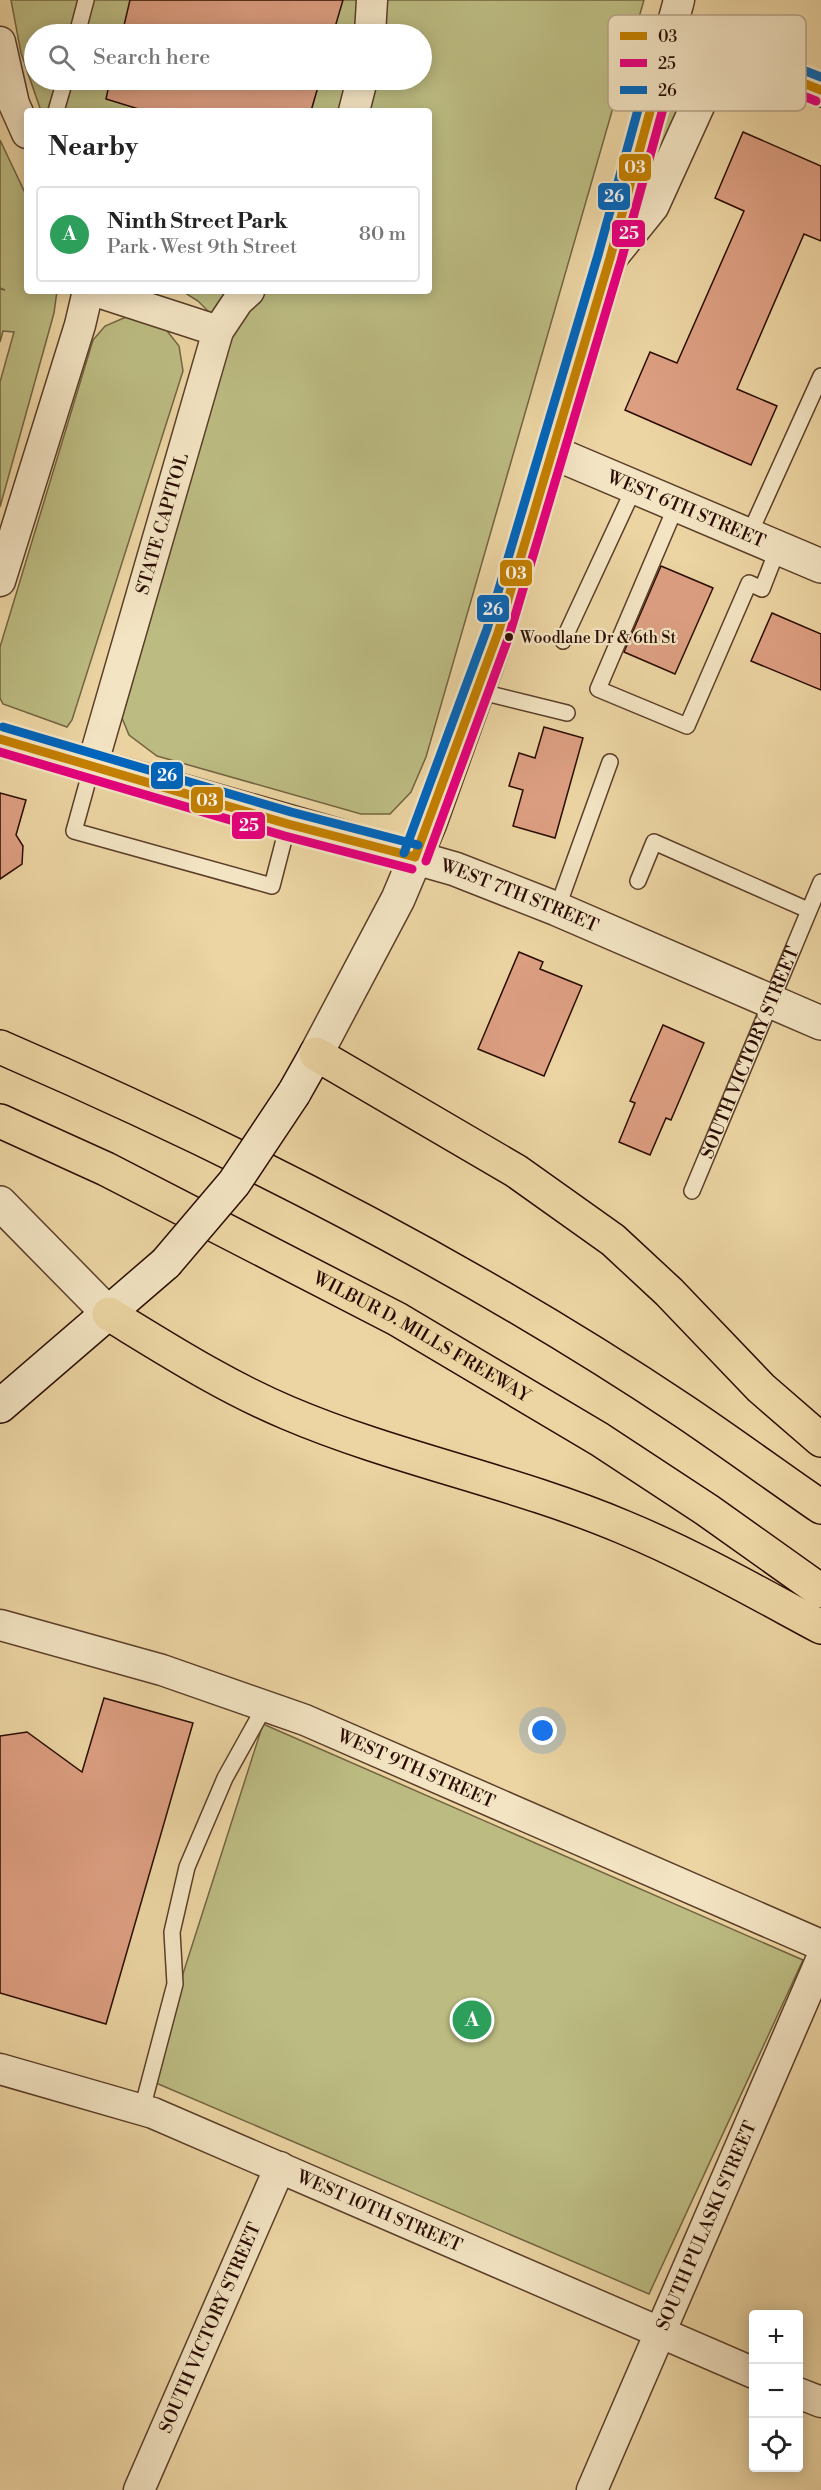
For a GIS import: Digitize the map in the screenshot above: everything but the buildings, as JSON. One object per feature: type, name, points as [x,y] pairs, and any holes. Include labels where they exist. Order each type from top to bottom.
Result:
[{"type":"highway","points":[[0,1047],[161,1119],[329,1203],[420,1254],[554,1331],[684,1412],[821,1508]]},
{"type":"highway","points":[[316,1054],[516,1171],[613,1240],[669,1292],[761,1388],[821,1440]]},
{"type":"highway","name":"WILBUR D. MILLS FREEWAY","points":[[0,1121],[117,1174],[397,1319],[599,1439],[707,1510],[821,1591]]},
{"type":"highway","points":[[109,1314],[214,1379],[289,1413],[402,1454],[558,1503],[621,1526],[707,1564],[821,1627]]},
{"type":"street","points":[[371,24],[372,0]]},
{"type":"street","points":[[0,42],[14,104],[24,126]]},
{"type":"street","points":[[355,108],[359,90]]},
{"type":"street","points":[[0,1406],[166,1263],[234,1183],[294,1093],[398,899],[478,691],[610,258],[650,111]]},
{"type":"street","points":[[610,258],[652,206],[695,111]]},
{"type":"street","points":[[0,581],[80,325],[87,294]]},
{"type":"street","points":[[104,294],[218,330]]},
{"type":"street","name":"STATE CAPITOL","points":[[92,766],[218,330],[238,301],[246,294]]},
{"type":"street","name":"WEST 6TH STREET","points":[[552,452],[821,566]]},
{"type":"street","name":"WEST 7TH STREET","points":[[0,739],[288,824],[455,869],[557,909],[821,1023]]},
{"type":"street","points":[[0,1203],[109,1314]]},
{"type":"street","name":"WEST 9TH STREET","points":[[0,1625],[162,1670],[305,1720],[821,1945]]},
{"type":"street","name":"SOUTH PULASKI STREET","points":[[592,2490],[821,1960]]},
{"type":"street","name":"WEST 10TH STREET","points":[[0,2069],[142,2109],[749,2371]]},
{"type":"street","name":"SOUTH VICTORY STREET","points":[[139,2490],[280,2167]]},
{"type":"street","points":[[803,2395],[821,2402]]},
{"type":"lane","points":[[80,24],[86,0]]},
{"type":"lane","points":[[57,108],[62,90]]},
{"type":"lane","points":[[677,504],[598,689],[687,726],[749,583],[762,589],[764,541],[821,376]]},
{"type":"lane","points":[[563,641],[634,486]]},
{"type":"lane","points":[[478,691],[567,713]]},
{"type":"lane","points":[[557,909],[610,762]]},
{"type":"lane","points":[[92,766],[74,831],[272,886],[288,824]]},
{"type":"lane","points":[[638,881],[654,842],[808,910]]},
{"type":"lane","name":"SOUTH VICTORY STREET","points":[[692,1191],[821,882]]},
{"type":"lane","points":[[142,2109],[175,1984],[172,1932],[187,1867],[225,1778],[265,1706]]},
{"type":"green space","points":[[11,0],[644,0],[640,15],[608,15],[608,111],[612,111],[426,757],[411,792],[390,814],[361,814],[157,756],[129,735],[122,718],[231,334],[198,301],[187,294],[432,294],[432,108],[40,108],[34,90],[432,90],[432,24],[24,24],[24,62]]},
{"type":"green space","points":[[665,111],[678,111],[648,180],[645,181]]},
{"type":"green space","points":[[0,140],[24,191],[24,294],[57,294],[54,313],[0,507],[0,382],[14,332],[3,331],[0,342],[0,289],[5,290],[0,288]]},
{"type":"green space","points":[[126,317],[160,322],[179,346],[183,371],[72,720],[67,727],[3,704],[0,698],[0,647],[93,340],[105,326]]},
{"type":"green space","points":[[263,1724],[803,1960],[649,2294],[149,2080]]},
{"type":"transit line","name":"26","points":[[806,71],[821,77]]},
{"type":"transit line","name":"03","points":[[806,84],[821,90]]},
{"type":"transit line","name":"25","points":[[806,97],[816,101]]},
{"type":"transit line","name":"26","points":[[404,853],[487,629],[598,255],[638,111]]},
{"type":"transit line","name":"03","points":[[415,857],[498,633],[610,258],[650,111]]},
{"type":"transit line","name":"25","points":[[426,861],[509,636],[621,261],[662,111]]},
{"type":"transit line","name":"26","points":[[3,727],[291,812],[418,845]]},
{"type":"transit line","name":"03","points":[[0,739],[288,824],[415,857]]},
{"type":"transit line","name":"25","points":[[0,752],[285,836],[412,869]]},
{"type":"place","name":"Woodlane Dr & 6th St","points":[[509,637]]},
{"type":"place","name":"Ninth Street Park","points":[[472,2020]]}]
